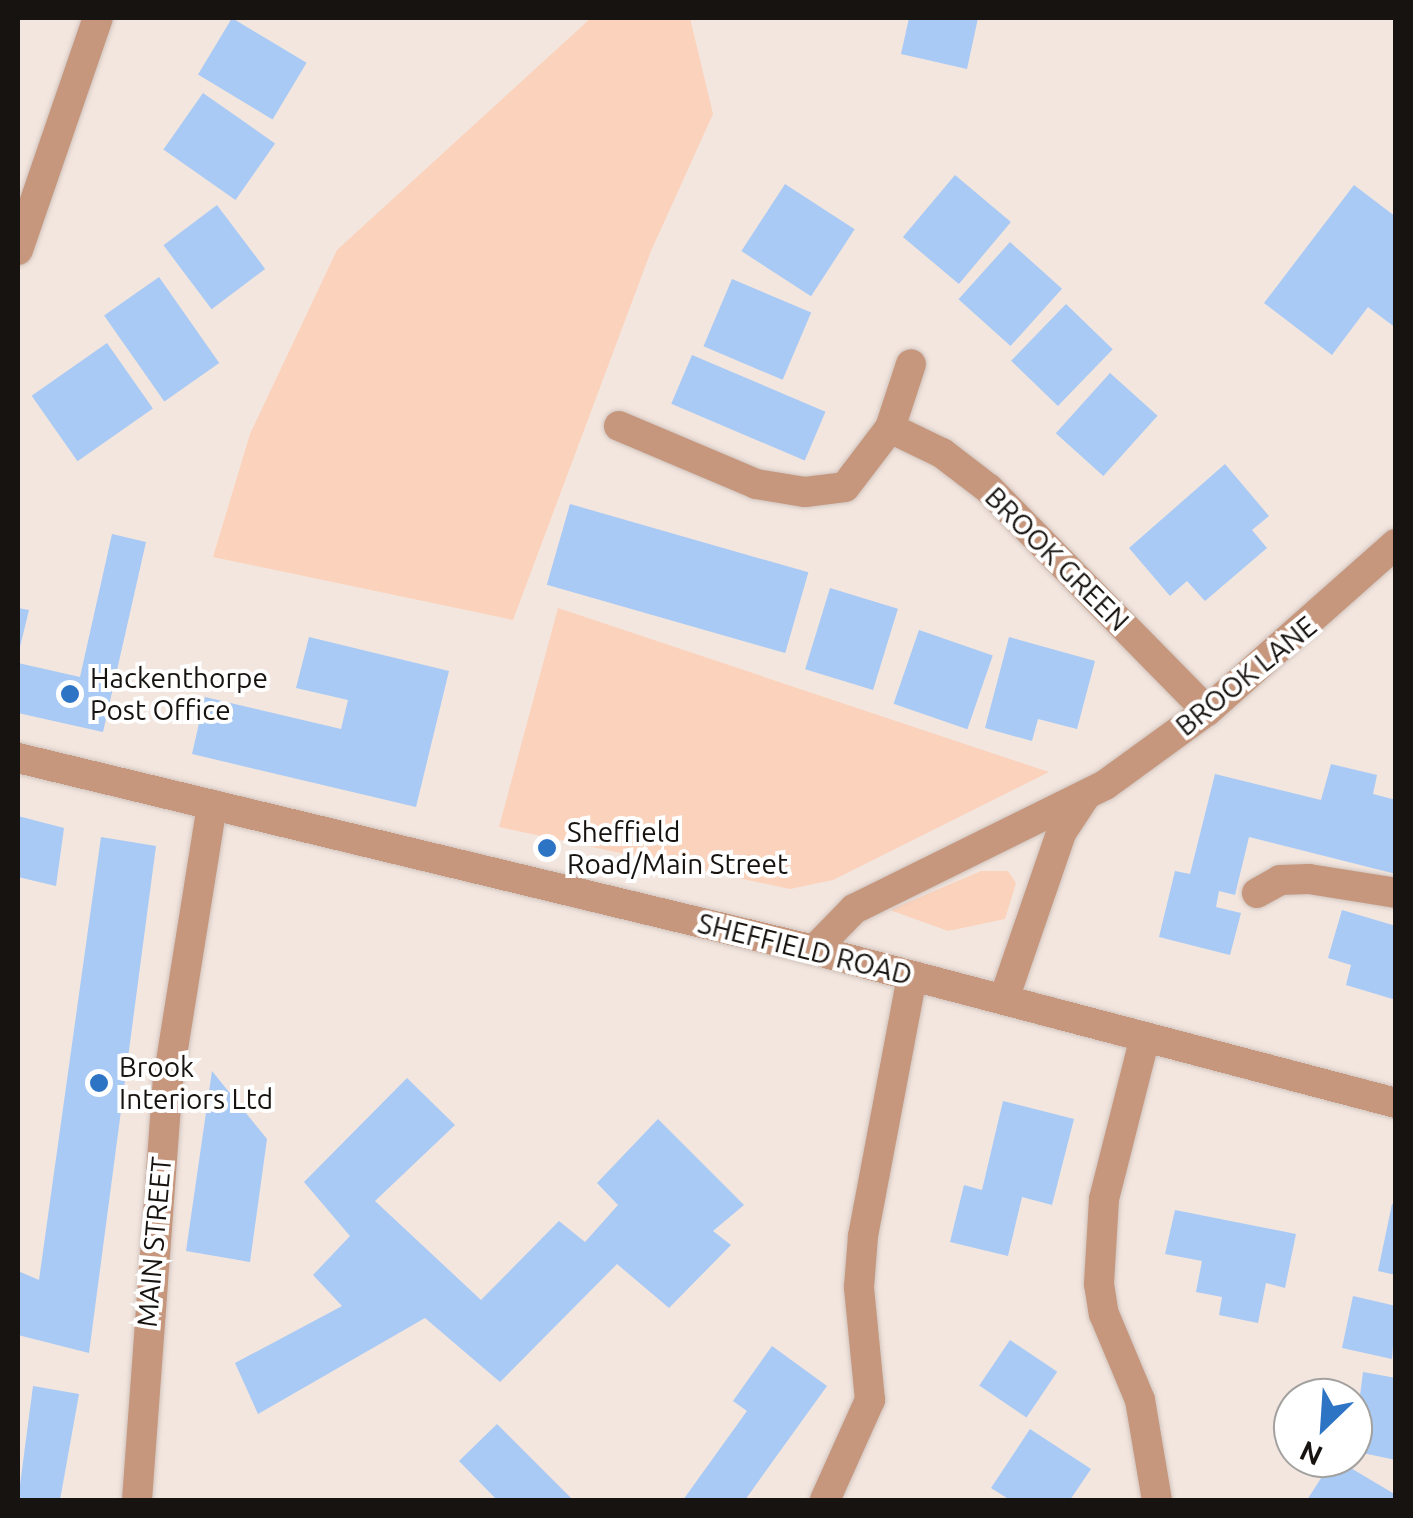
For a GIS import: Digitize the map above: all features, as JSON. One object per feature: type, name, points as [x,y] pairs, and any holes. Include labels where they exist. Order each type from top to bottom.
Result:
[{"type":"street","points":[[18,250],[98,18]]},
{"type":"street","points":[[619,426],[756,484],[805,492],[845,487],[890,428],[911,364]]},
{"type":"street","name":"BROOK GREEN","points":[[890,428],[942,453],[989,489],[1206,711]]},
{"type":"street","name":"BROOK LANE","points":[[814,950],[854,909],[1085,795],[1206,711],[1396,544]]},
{"type":"street","name":"SHEFFIELD ROAD","points":[[18,758],[814,950],[1396,1104]]},
{"type":"street","name":"BROOK LANE","points":[[1004,998],[1061,832],[1085,795]]},
{"type":"street","name":"MAIN STREET","points":[[136,1500],[168,1080],[212,806]]},
{"type":"street","points":[[1257,893],[1280,880],[1309,879],[1396,892]]},
{"type":"street","points":[[825,1500],[870,1400],[859,1287],[863,1236],[912,977]]},
{"type":"street","points":[[1146,1037],[1104,1199],[1098,1265],[1104,1314],[1140,1400],[1157,1500]]},
{"type":"shaded area","points":[[591,18],[690,18],[713,114],[651,251],[513,620],[213,557],[250,434],[337,250]]},
{"type":"shaded area","points":[[558,608],[1049,772],[833,880],[790,889],[499,827]]},
{"type":"shaded area","points":[[981,871],[1008,871],[1016,883],[1005,919],[948,931],[890,910]]},
{"type":"building","points":[[232,18],[307,63],[273,119],[198,75]]},
{"type":"building","points":[[909,18],[978,18],[967,69],[901,54]]},
{"type":"building","points":[[203,93],[275,143],[236,200],[163,150]]},
{"type":"building","points":[[955,175],[1011,222],[959,284],[903,237]]},
{"type":"building","points":[[785,184],[855,229],[811,296],[741,251]]},
{"type":"building","points":[[1354,185],[1396,217],[1396,328],[1368,307],[1332,355],[1264,303]]},
{"type":"building","points":[[217,205],[265,269],[212,309],[163,245]]},
{"type":"building","points":[[1010,242],[1062,289],[1010,346],[958,299]]},
{"type":"building","points":[[159,277],[219,363],[164,401],[104,315]]},
{"type":"building","points":[[732,279],[811,313],[783,380],[703,346]]},
{"type":"building","points":[[1066,304],[1113,349],[1058,406],[1011,361]]},
{"type":"building","points":[[107,343],[153,409],[78,461],[32,396]]},
{"type":"building","points":[[692,355],[825,412],[805,460],[671,404]]},
{"type":"building","points":[[1110,373],[1158,416],[1103,476],[1056,433]]},
{"type":"building","points":[[1225,464],[1269,516],[1252,530],[1267,548],[1205,601],[1187,581],[1170,596],[1129,548]]},
{"type":"building","points":[[570,504],[808,572],[785,653],[547,585]]},
{"type":"building","points":[[112,534],[146,542],[103,732],[18,713],[18,663],[80,677]]},
{"type":"building","points":[[830,588],[898,609],[873,690],[805,669]]},
{"type":"building","points":[[18,608],[29,610],[19,651],[18,651]]},
{"type":"building","points":[[919,630],[993,655],[967,729],[894,704]]},
{"type":"building","points":[[309,637],[449,671],[416,807],[192,754],[205,697],[341,729],[348,700],[296,688]]},
{"type":"building","points":[[1009,637],[1095,661],[1077,729],[1038,719],[1032,741],[985,728]]},
{"type":"building","points":[[1331,764],[1377,775],[1373,794],[1396,800],[1396,874],[1249,837],[1235,895],[1219,891],[1216,907],[1241,913],[1230,955],[1159,937],[1175,871],[1190,874],[1215,774],[1321,800]]},
{"type":"building","points":[[18,816],[64,828],[56,886],[18,877]]},
{"type":"building","points":[[101,837],[156,846],[89,1353],[18,1335],[18,1271],[39,1280]]},
{"type":"building","points":[[1342,910],[1396,926],[1396,1000],[1346,985],[1351,965],[1328,958]]},
{"type":"building","points":[[212,1071],[267,1139],[250,1262],[186,1251]]},
{"type":"building","points":[[407,1078],[455,1125],[375,1201],[481,1300],[559,1221],[585,1242],[618,1205],[597,1183],[658,1119],[744,1205],[713,1231],[731,1245],[669,1308],[617,1264],[500,1382],[425,1318],[258,1414],[235,1363],[342,1306],[313,1275],[350,1236],[304,1182]]},
{"type":"building","points":[[1003,1101],[1074,1119],[1052,1205],[1022,1197],[1008,1256],[950,1242],[964,1185],[982,1190]]},
{"type":"building","points":[[1392,1204],[1396,1205],[1396,1275],[1378,1271]]},
{"type":"building","points":[[1175,1210],[1296,1234],[1285,1288],[1266,1283],[1258,1323],[1219,1315],[1222,1297],[1196,1292],[1202,1261],[1165,1254]]},
{"type":"building","points":[[1353,1296],[1396,1306],[1392,1359],[1342,1348]]},
{"type":"building","points":[[1010,1340],[1057,1372],[1026,1417],[979,1386]]},
{"type":"building","points":[[772,1346],[827,1386],[745,1500],[683,1500],[747,1411],[733,1401]]},
{"type":"building","points":[[1363,1372],[1396,1378],[1396,1460],[1373,1455],[1373,1378],[1362,1378]]},
{"type":"building","points":[[33,1386],[79,1394],[60,1500],[18,1500]]},
{"type":"building","points":[[497,1424],[573,1500],[497,1500],[459,1461]]},
{"type":"building","points":[[1030,1429],[1091,1469],[1070,1500],[1010,1500],[991,1488]]},
{"type":"building","points":[[1321,1478],[1368,1478],[1396,1495],[1396,1500],[1307,1500]]},
{"type":"place","name":"Hackenthorpe Post Office","points":[[70,694]]},
{"type":"place","name":"Sheffield Road/Main Street","points":[[547,848]]},
{"type":"place","name":"Brook Interiors Ltd","points":[[99,1083]]}]
